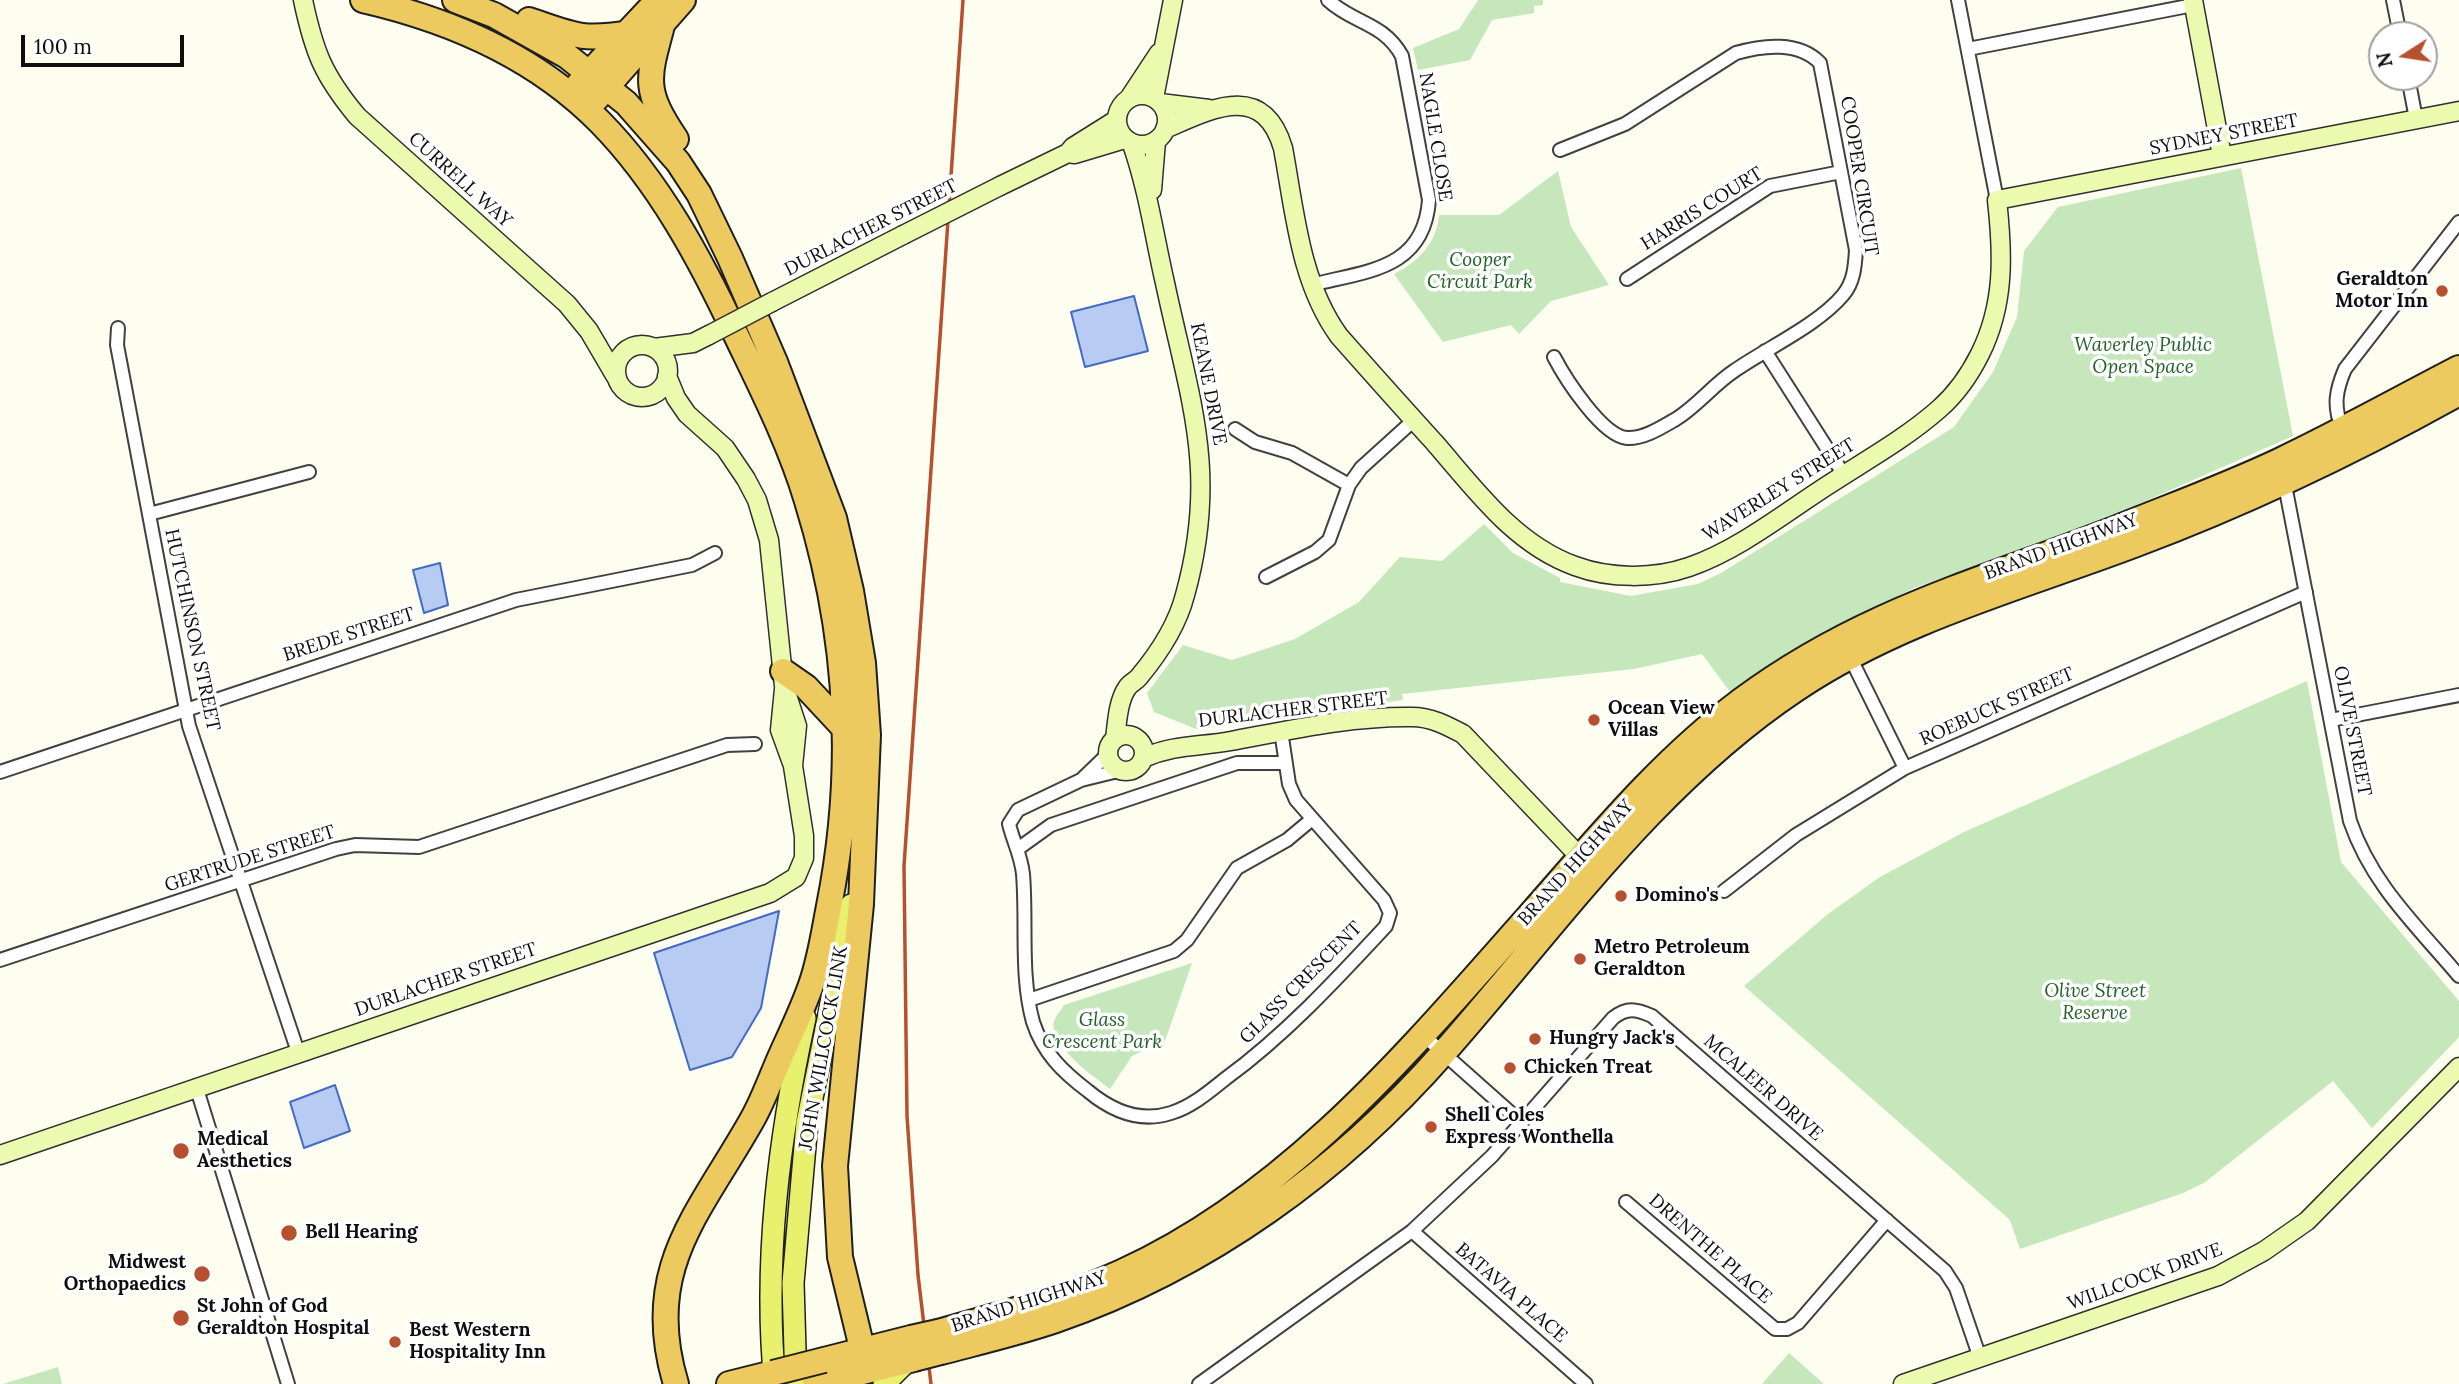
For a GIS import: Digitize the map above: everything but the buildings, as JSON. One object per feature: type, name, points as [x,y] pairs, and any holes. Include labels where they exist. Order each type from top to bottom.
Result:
[{"type":"highway","points":[[363,0],[419,13],[495,45],[578,102],[636,164],[675,220],[713,287],[771,410],[807,498],[826,573],[841,658],[846,730],[840,851],[812,984],[754,1118],[694,1213],[674,1259],[666,1293],[665,1342],[669,1379]]},
{"type":"highway","points":[[455,0],[494,15],[567,56],[598,80],[656,134],[699,194]]},
{"type":"highway","points":[[598,80],[629,33],[660,11],[683,0]]},
{"type":"highway","points":[[578,102],[660,11]]},
{"type":"highway","points":[[660,11],[649,74],[650,90],[658,113],[686,155],[699,194],[775,362],[834,518],[851,591],[863,663],[868,735],[858,932],[835,1166],[840,1257],[850,1291],[859,1369]]},
{"type":"highway","points":[[494,15],[512,14],[563,34],[586,38],[629,33]]},
{"type":"highway","name":"BRAND HIGHWAY","points":[[939,1342],[1055,1320],[1141,1286],[1195,1258],[1301,1188],[1386,1114],[1443,1054],[1589,866],[1651,780],[1740,702],[1842,636],[1941,591],[2282,471],[2343,428],[2459,368]]},
{"type":"highway","name":"BRAND HIGHWAY","points":[[939,1342],[1123,1271],[1181,1241],[1244,1200],[1295,1159],[1383,1078],[1589,866],[1689,773],[1761,715],[1850,657],[1954,610],[2138,544],[2282,471],[2459,393]]},
{"type":"highway","points":[[783,678],[813,693],[846,730]]},
{"type":"highway","points":[[850,1291],[875,1332],[883,1339],[908,1349]]},
{"type":"highway","points":[[738,1381],[822,1375],[859,1369],[908,1349],[939,1342]]},
{"type":"main road","name":"JOHN WILLCOCK LINK","points":[[796,1384],[793,1283],[807,1123],[863,839]]},
{"type":"main road","name":"JOHN WILLCOCK LINK","points":[[775,1384],[771,1346],[772,1228],[795,1065],[812,984]]},
{"type":"main road","points":[[884,1384],[908,1349]]},
{"type":"street","name":"CURRELL WAY","points":[[303,0],[318,59],[331,85],[357,116],[567,304],[589,331],[617,377]]},
{"type":"street","points":[[1157,100],[1161,50],[1173,0]]},
{"type":"street","name":"NAGLE CLOSE","points":[[1311,285],[1383,268],[1401,258],[1418,240],[1428,220],[1429,200],[1402,56],[1384,32],[1337,8],[1328,0]]},
{"type":"street","name":"WAVERLEY STREET","points":[[1161,135],[1209,109],[1225,105],[1258,110],[1278,130],[1311,285],[1322,313],[1339,336],[1509,526],[1546,552],[1601,573],[1661,574],[1715,556],[1844,475],[1939,409],[1963,382],[1980,355],[1993,324],[2001,288],[2003,251],[1997,200],[1958,0]]},
{"type":"street","points":[[2393,0],[2397,21]]},
{"type":"street","points":[[1968,49],[2193,2],[2222,156]]},
{"type":"street","name":"COOPER CIRCUIT","points":[[1554,357],[1566,382],[1611,431],[1625,438],[1641,437],[1678,418],[1732,372],[1834,303],[1844,294],[1854,274],[1856,250],[1820,63],[1810,52],[1795,48],[1752,48],[1736,53],[1625,124],[1560,150]]},
{"type":"street","points":[[1130,97],[1145,94],[1157,100],[1167,115],[1161,135],[1144,145],[1129,141],[1116,120],[1120,106],[1130,97],[1161,50]]},
{"type":"street","points":[[2411,91],[2416,120]]},
{"type":"street","name":"WAVERLEY STREET","points":[[1157,100],[1209,109]]},
{"type":"street","name":"SYDNEY STREET","points":[[1997,200],[2459,111]]},
{"type":"street","name":"DURLACHER STREET","points":[[654,348],[701,339],[1068,153],[1073,146],[1116,120]]},
{"type":"street","name":"KEANE DRIVE","points":[[1127,746],[1130,701],[1137,680],[1168,638],[1185,598],[1197,548],[1201,508],[1202,461],[1197,419],[1164,282],[1152,209],[1151,177],[1161,135]]},
{"type":"street","name":"DURLACHER STREET","points":[[1068,153],[1075,154],[1129,141]]},
{"type":"street","name":"KEANE DRIVE","points":[[1129,141],[1152,209]]},
{"type":"street","name":"HARRIS COURT","points":[[1627,279],[1770,186],[1841,172]]},
{"type":"street","points":[[2343,428],[2336,406],[2336,390],[2346,369],[2459,222]]},
{"type":"street","name":"HUTCHINSON STREET","points":[[118,328],[117,345],[186,710],[298,1052]]},
{"type":"street","name":"DURLACHER STREET","points":[[0,1155],[778,888],[796,877],[804,858],[804,836],[793,766],[780,730],[783,678],[773,562],[765,521],[735,461],[687,414],[676,398],[668,374],[701,339]]},
{"type":"street","points":[[639,345],[654,348],[664,358],[668,374],[657,392],[636,396],[624,389],[617,377],[617,362],[626,350],[639,345]]},
{"type":"street","points":[[1765,351],[1844,475]]},
{"type":"street","name":"DURLACHER STREET","points":[[636,396],[687,414]]},
{"type":"street","points":[[1266,577],[1315,552],[1329,540],[1349,485],[1361,468],[1414,421]]},
{"type":"street","points":[[1235,429],[1255,442],[1292,453],[1349,485]]},
{"type":"street","name":"OLIVE STREET","points":[[2282,471],[2350,821],[2360,850],[2373,874],[2459,976]]},
{"type":"street","points":[[149,514],[309,472]]},
{"type":"street","name":"BREDE STREET","points":[[0,772],[516,600],[692,565],[715,554]]},
{"type":"street","name":"ROEBUCK STREET","points":[[1724,891],[1796,835],[1905,768],[2306,592]]},
{"type":"street","points":[[1850,657],[1905,768]]},
{"type":"street","points":[[2331,720],[2459,695]]},
{"type":"street","name":"DURLACHER STREET","points":[[1127,746],[1159,738],[1184,744],[1228,741],[1281,731],[1378,719],[1415,717],[1440,721],[1463,734],[1589,866]]},
{"type":"street","name":"GLASS CRESCENT","points":[[1081,780],[1018,810],[1009,824],[1019,848],[1029,1000],[1041,1042],[1058,1067],[1100,1101],[1123,1113],[1145,1117],[1171,1113],[1198,1100],[1259,1054],[1386,926],[1390,914],[1384,900],[1296,800],[1281,731]]},
{"type":"street","name":"GERTRUDE STREET","points":[[0,960],[355,845],[419,847],[727,745],[755,744]]},
{"type":"street","points":[[1127,746],[1135,768],[1081,780],[1127,746]]},
{"type":"street","points":[[1019,848],[1051,825],[1237,763],[1286,763]]},
{"type":"street","points":[[1029,1000],[1174,951],[1187,940],[1237,868],[1287,840],[1311,820]]},
{"type":"street","name":"MCALEER DRIVE","points":[[1199,1384],[1412,1231],[1522,1123],[1613,1018],[1624,1010],[1637,1009],[1652,1016],[1945,1271],[1956,1288],[1980,1358]]},
{"type":"street","points":[[1423,1035],[1522,1123]]},
{"type":"street","name":"WILLCOCK DRIVE","points":[[1911,1383],[2218,1276],[2264,1251],[2307,1221],[2459,1068]]},
{"type":"street","points":[[196,1086],[288,1384]]},
{"type":"street","name":"DRENTHE PLACE","points":[[1626,1202],[1775,1329],[1787,1329],[1798,1323],[1887,1220]]},
{"type":"street","name":"BATAVIA PLACE","points":[[1412,1231],[1586,1384]]},
{"type":"green space","points":[[1478,0],[1543,0],[1543,5],[1534,6],[1534,13],[1492,20],[1470,60],[1418,70],[1413,48],[1459,29]]},
{"type":"green space","name":"Waverley Public Open Space","points":[[2241,168],[2293,436],[2089,526],[1914,588],[1825,632],[1734,697],[1702,654],[1634,669],[1402,694],[1403,700],[1196,729],[1154,712],[1147,693],[1183,645],[1232,660],[1295,639],[1359,602],[1400,557],[1442,561],[1484,524],[1513,553],[1560,578],[1560,582],[1631,596],[1698,584],[1721,573],[1954,427],[1993,372],[2017,317],[2024,251],[2058,207]]},
{"type":"green space","name":"Cooper Circuit Park","points":[[1558,171],[1571,227],[1609,285],[1551,301],[1519,334],[1511,325],[1443,342],[1394,274],[1411,264],[1425,250],[1434,234],[1439,215],[1499,215]]},
{"type":"green space","name":"Olive Street Reserve","points":[[2307,681],[2341,862],[2459,1001],[2459,1037],[2372,1128],[2333,1081],[2204,1183],[2183,1193],[2020,1249],[2010,1220],[1744,986],[1828,914],[1880,877],[1964,832]]},
{"type":"green space","name":"Glass Crescent Park","points":[[1192,963],[1165,1041],[1132,1056],[1110,1089],[1063,1047],[1054,1029],[1054,1022],[1064,1005]]},
{"type":"green space","points":[[1789,1353],[1824,1384],[1762,1384]]},
{"type":"green space","points":[[58,1367],[62,1384],[3,1384]]},
{"type":"water","points":[[1134,296],[1148,351],[1085,367],[1071,312]]},
{"type":"water","points":[[440,563],[448,605],[424,613],[413,570]]},
{"type":"water","points":[[779,911],[761,1008],[732,1057],[690,1070],[654,953]]},
{"type":"water","points":[[335,1085],[350,1131],[304,1148],[290,1102]]},
{"type":"railway","points":[[931,1384],[918,1275],[907,1116],[904,866],[963,0]]},
{"type":"place","name":"Geraldton Motor Inn","points":[[2442,291]]},
{"type":"place","name":"Ocean View Villas","points":[[1594,720]]},
{"type":"place","name":"Domino's","points":[[1621,896]]},
{"type":"place","name":"Metro Petroleum Geraldton","points":[[1580,959]]},
{"type":"place","name":"Hungry Jack's","points":[[1535,1039]]},
{"type":"place","name":"Chicken Treat","points":[[1510,1068]]},
{"type":"place","name":"Shell Coles Express Wonthella","points":[[1431,1127]]},
{"type":"place","name":"Medical Aesthetics","points":[[181,1151]]},
{"type":"place","name":"Bell Hearing","points":[[289,1233]]},
{"type":"place","name":"Midwest Orthopaedics","points":[[202,1274]]},
{"type":"place","name":"St John of God Geraldton Hospital","points":[[181,1318]]},
{"type":"place","name":"Best Western Hospitality Inn","points":[[395,1342]]}]
